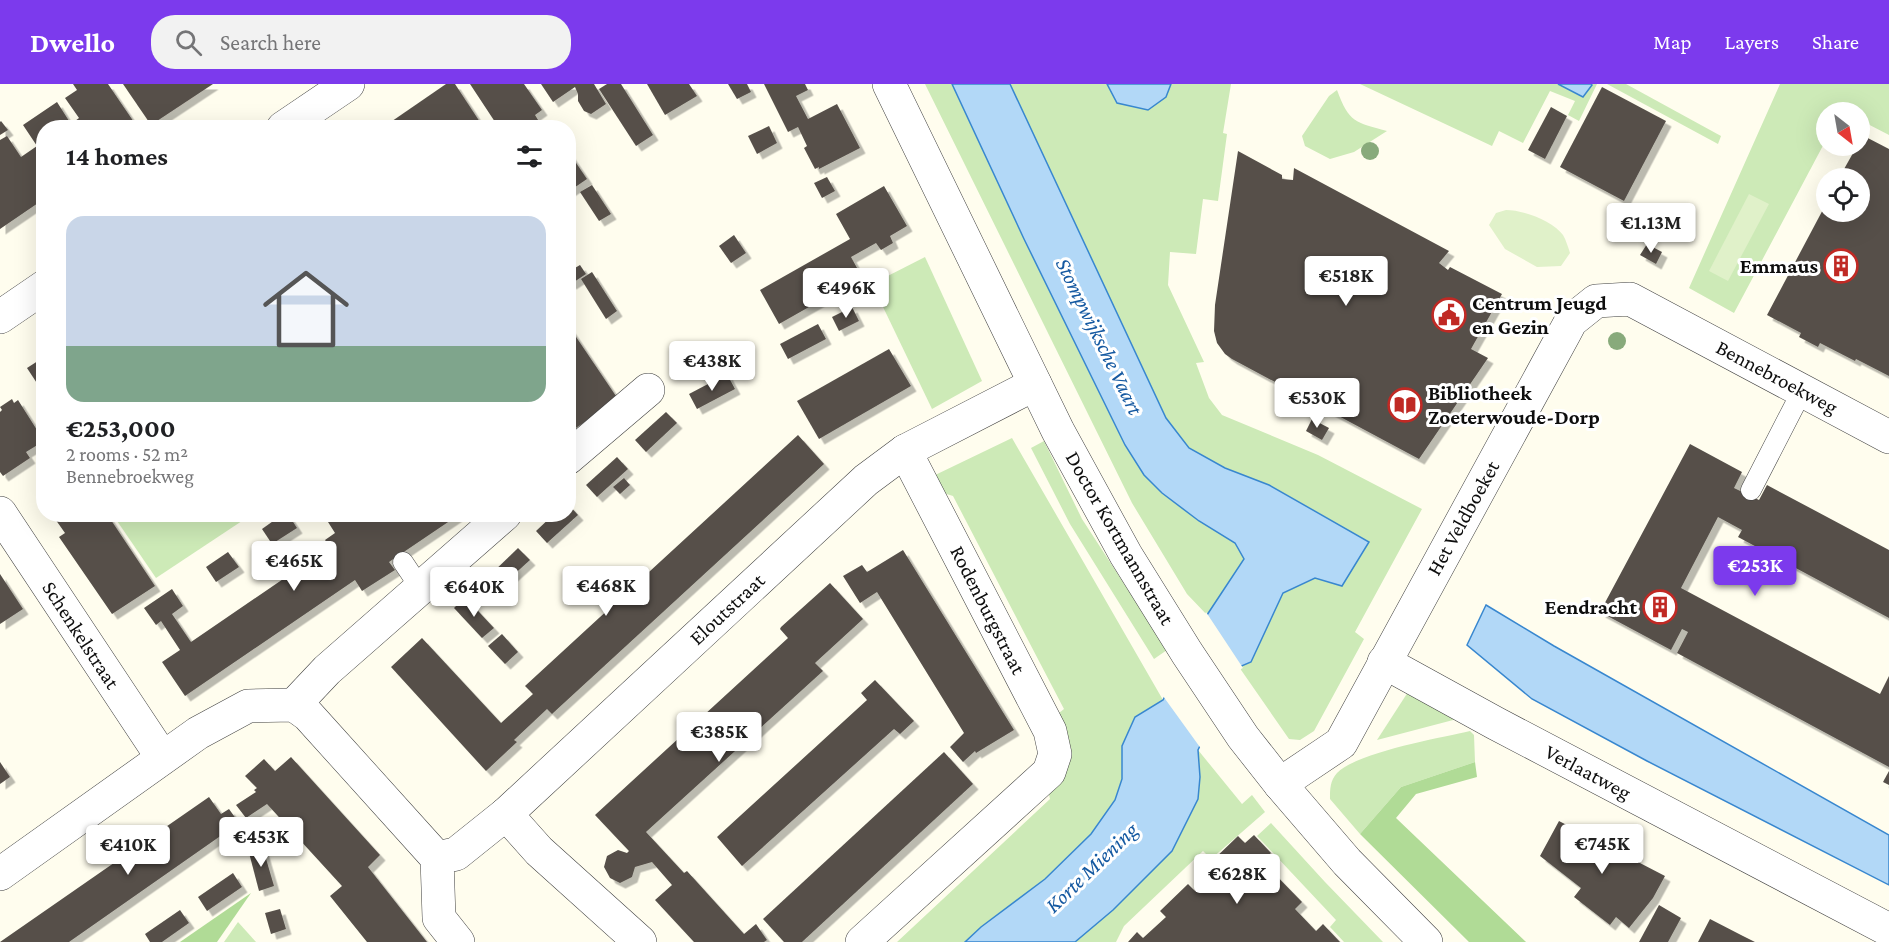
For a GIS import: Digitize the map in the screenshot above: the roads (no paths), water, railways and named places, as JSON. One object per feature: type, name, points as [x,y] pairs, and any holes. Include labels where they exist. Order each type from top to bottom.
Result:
[{"type":"street","points":[[295,120],[348,84]]},
{"type":"street","name":"Doctor Kortmannstraat","points":[[889,84],[1058,431],[1126,555],[1187,653],[1229,717],[1280,784],[1347,862],[1426,942]]},
{"type":"street","points":[[0,317],[36,292]]},
{"type":"street","name":"Het Veldboeket","points":[[1280,784],[1341,743],[1571,321],[1596,301],[1630,299],[1664,317]]},
{"type":"street","name":"Bennebroekweg","points":[[1664,317],[1889,437]]},
{"type":"street","name":"Eloutstraat","points":[[437,858],[456,854],[506,814],[859,486],[905,451],[1035,384]]},
{"type":"street","points":[[576,451],[648,390]]},
{"type":"street","name":"Rodenburgstraat","points":[[862,942],[1049,772],[1055,754],[1050,731],[905,451]]},
{"type":"street","name":"Schenkelstraat","points":[[0,513],[162,757]]},
{"type":"street","points":[[294,705],[327,670],[496,522]]},
{"type":"street","name":"Verlaatweg","points":[[1384,662],[1504,728],[1889,930]]},
{"type":"street","points":[[0,873],[198,733],[248,706],[294,705],[308,715],[437,858],[439,918],[458,942]]},
{"type":"street","points":[[506,814],[539,851],[640,942]]},
{"type":"lane","points":[[1751,490],[1802,391]]},
{"type":"lane","points":[[403,562],[421,589]]},
{"type":"water","points":[[952,84],[1010,84],[1166,418],[1189,448],[1225,468],[1269,485],[1369,542],[1342,586],[1315,578],[1283,593],[1251,662],[1239,667],[1198,750],[1200,777],[1198,799],[1172,851],[1113,910],[1075,942],[965,942],[981,927],[1045,879],[1091,834],[1115,800],[1122,779],[1122,746],[1135,717],[1163,700],[1207,615],[1244,559],[1235,543],[1199,521],[1162,493],[1144,475],[1125,445],[1024,239]]},
{"type":"water","points":[[1107,84],[1171,84],[1166,97],[1148,110],[1117,103]]},
{"type":"water","points":[[1558,84],[1591,84],[1592,85],[1583,97]]},
{"type":"water","points":[[1486,605],[1554,646],[1889,835],[1889,885],[1647,761],[1532,699],[1467,645]]},
{"type":"place","name":"Emmaus","points":[[1841,266]]},
{"type":"place","name":"Centrum Jeugd en Gezin","points":[[1449,315]]},
{"type":"place","name":"Bibliotheek Zoeterwoude-Dorp","points":[[1405,405]]},
{"type":"place","name":"Eendracht","points":[[1660,607]]},
{"type":"water label","name":"Stompwijksche Vaart","points":[[1100,336]]},
{"type":"water label","name":"Korte Miening","points":[[1091,867]]}]
